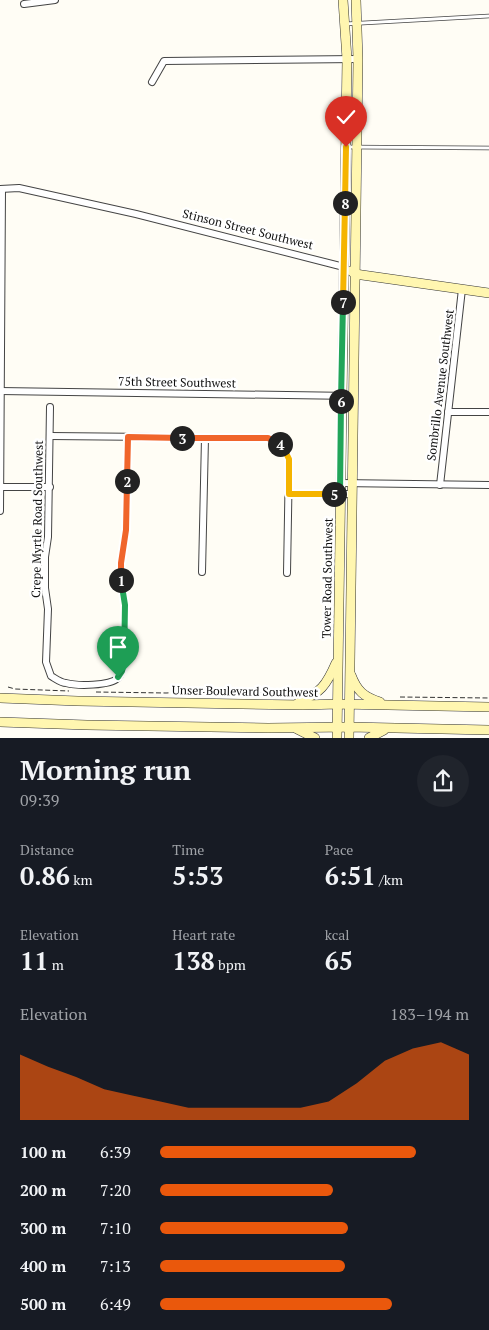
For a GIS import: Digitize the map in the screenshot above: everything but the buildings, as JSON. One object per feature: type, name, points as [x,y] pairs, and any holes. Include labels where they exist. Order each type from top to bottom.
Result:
[{"type":"street","points":[[24,4],[55,0]]},
{"type":"street","name":"Tower Road Southwest","points":[[337,738],[347,59],[343,0]]},
{"type":"street","name":"Tower Road Southwest","points":[[349,738],[358,59],[356,0]]},
{"type":"street","points":[[152,82],[164,61],[358,59]]},
{"type":"street","name":"Stinson Street Southwest","points":[[1,189],[19,188],[136,214],[344,267],[355,274],[489,293]]},
{"type":"street","points":[[0,511],[1,189]]},
{"type":"street","name":"Sombrillo Avenue Southwest","points":[[440,485],[462,288]]},
{"type":"street","name":"75th Street Southwest","points":[[0,391],[354,396]]},
{"type":"street","name":"Crepe Myrtle Road Southwest","points":[[50,407],[50,487],[48,537],[45,557],[45,588],[48,609],[46,662],[51,676],[65,684],[103,684],[112,682],[122,671],[124,663],[125,605],[121,579],[121,563],[126,530],[128,437]]},
{"type":"street","points":[[448,412],[489,412]]},
{"type":"street","points":[[50,436],[268,438],[282,445],[289,459],[287,573]]},
{"type":"street","points":[[202,572],[205,438]]},
{"type":"street","points":[[340,483],[489,485]]},
{"type":"street","points":[[0,486],[50,487]]},
{"type":"street","points":[[289,494],[352,494]]},
{"type":"street","points":[[295,704],[319,692],[328,680],[338,659]]},
{"type":"street","points":[[350,671],[354,682],[368,698],[390,706]]},
{"type":"street","name":"Unser Boulevard Southwest","points":[[0,698],[78,701],[489,707]]},
{"type":"street","points":[[0,722],[87,725],[489,730]]},
{"type":"street","points":[[294,728],[315,738]]},
{"type":"street","points":[[368,738],[388,728]]},
{"type":"lane","points":[[345,24],[489,16]]},
{"type":"lane","points":[[346,147],[489,148]]},
{"type":"path","points":[[8,686],[15,689],[72,691]]},
{"type":"path","points":[[90,691],[189,692],[193,694],[207,692],[212,689],[300,695]]},
{"type":"path","points":[[395,697],[489,698]]},
{"type":"route","points":[[118,677],[124,663],[125,605],[121,579],[121,563],[126,530],[128,437],[268,438],[282,445],[289,459],[289,494],[340,494],[346,147]]}]
